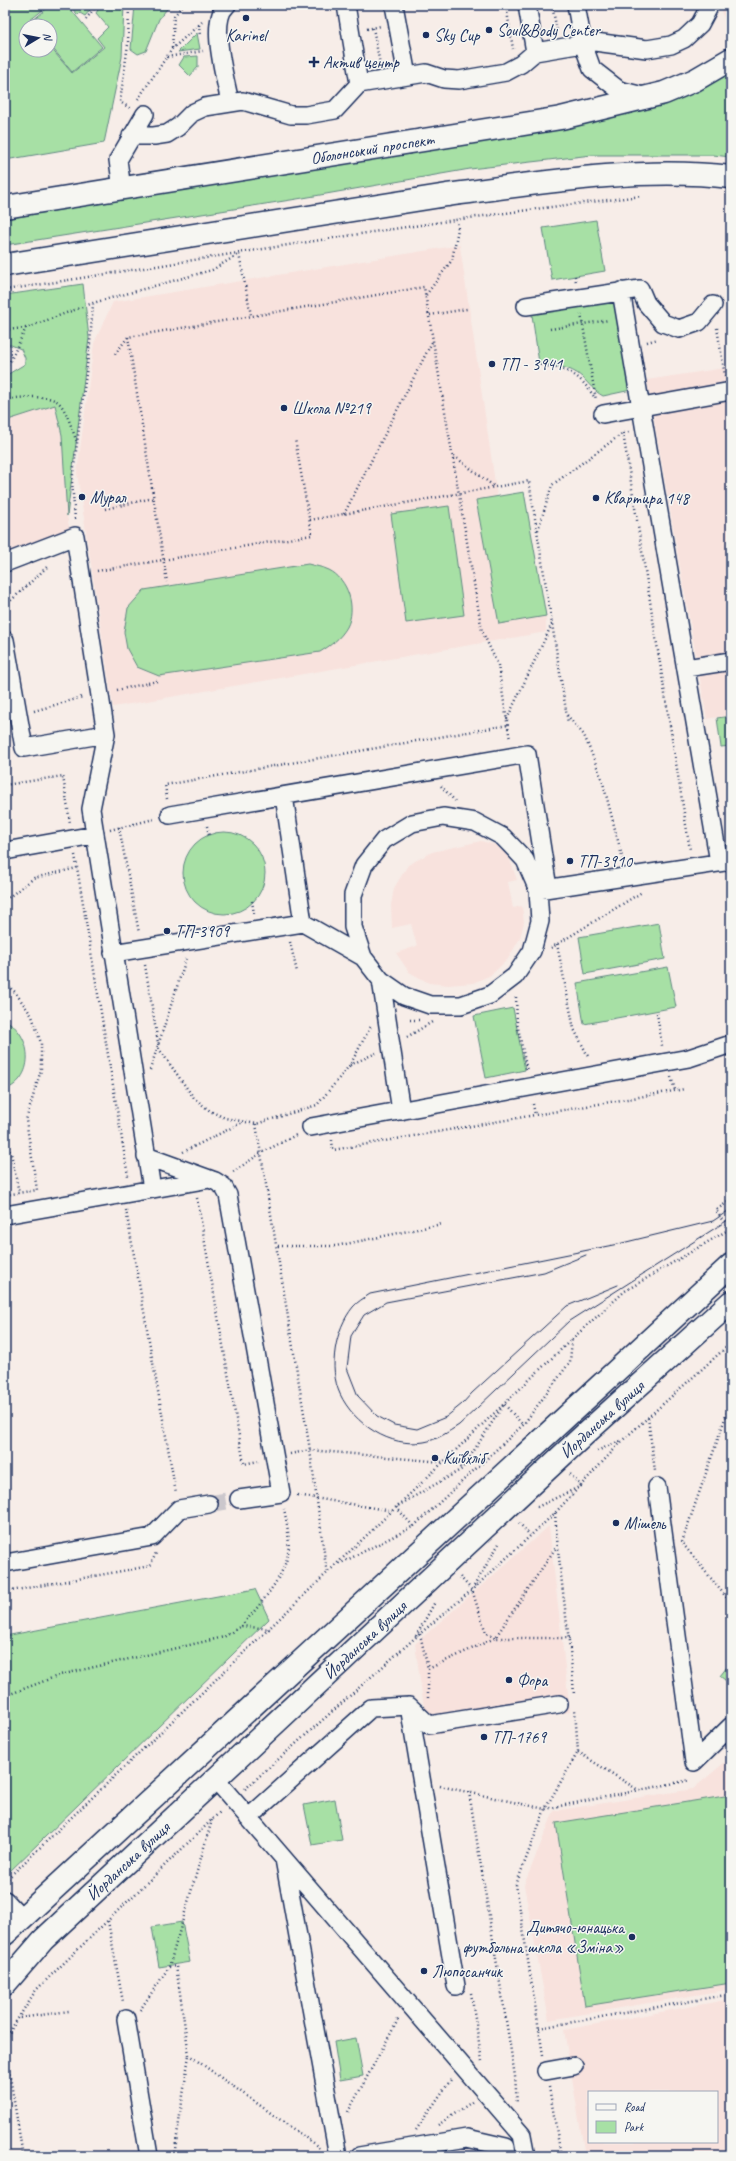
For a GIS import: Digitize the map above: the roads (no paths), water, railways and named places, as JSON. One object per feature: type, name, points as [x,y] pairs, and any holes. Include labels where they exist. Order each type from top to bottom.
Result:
[{"type":"main road","name":"Оболонський проспект","points":[[5,207],[500,129],[561,118],[664,93],[695,80],[731,59]]},
{"type":"main road","points":[[5,265],[425,198],[521,186],[660,174],[707,174],[731,177]]},
{"type":"main road","name":"Йорданська вулиця","points":[[5,1934],[731,1265]]},
{"type":"main road","name":"Йорданська вулиця","points":[[5,1984],[43,1940],[580,1439],[731,1302]]},
{"type":"lane","points":[[227,5],[222,10],[218,34],[230,103]]},
{"type":"lane","points":[[346,5],[359,84]]},
{"type":"lane","points":[[394,5],[407,76]]},
{"type":"lane","points":[[527,5],[535,52]]},
{"type":"lane","points":[[576,5],[583,44],[592,69],[619,90],[649,97]]},
{"type":"lane","points":[[131,136],[154,136],[168,134],[178,127],[192,113],[205,107],[243,100],[291,115],[306,115],[335,110],[359,84],[426,73],[444,79],[459,80],[498,74],[506,72],[521,64],[535,52],[583,44],[602,42],[647,49],[671,45],[684,39],[700,24],[708,9],[708,5]]},
{"type":"lane","points":[[122,189],[118,160],[145,114]]},
{"type":"lane","points":[[526,306],[640,288],[646,304],[663,323],[679,329],[699,322],[713,305]]},
{"type":"lane","points":[[543,889],[725,862],[686,668],[622,291]]},
{"type":"lane","points":[[603,414],[641,407],[729,386]]},
{"type":"lane","points":[[5,563],[76,536],[100,735],[99,768],[91,809],[94,835],[152,1189]]},
{"type":"lane","points":[[5,640],[24,748],[100,735]]},
{"type":"lane","points":[[686,668],[731,661]]},
{"type":"lane","points":[[113,953],[303,923],[363,958],[381,980],[404,996],[430,1005],[461,1005],[490,995],[515,976],[532,950],[540,921],[543,889],[527,754],[170,815]]},
{"type":"lane","points":[[284,796],[303,923]]},
{"type":"lane","points":[[363,958],[353,927],[353,895],[364,865],[384,840],[412,823],[443,817],[475,822],[503,837],[525,860],[543,889]]},
{"type":"lane","points":[[5,851],[94,835]]},
{"type":"lane","points":[[381,980],[401,1111]]},
{"type":"lane","points":[[311,1127],[689,1058],[731,1044]]},
{"type":"lane","points":[[146,1156],[210,1179],[223,1186],[228,1195],[281,1493],[239,1499]]},
{"type":"lane","points":[[5,1215],[210,1179]]},
{"type":"lane","points":[[657,1487],[694,1762],[731,1726]]},
{"type":"lane","points":[[5,1563],[152,1536],[179,1509],[209,1504]]},
{"type":"lane","points":[[248,1818],[371,1708],[409,1706],[429,1725],[569,1703]]},
{"type":"lane","points":[[409,1706],[456,1986]]},
{"type":"lane","points":[[216,1780],[516,2127],[522,2135],[526,2156]]},
{"type":"lane","points":[[284,1859],[335,2138],[331,2154]]},
{"type":"lane","points":[[5,1900],[23,1919]]},
{"type":"lane","points":[[126,2024],[149,2156]]},
{"type":"lane","points":[[546,2071],[574,2066]]},
{"type":"lane","points":[[359,2156],[468,2138],[506,2147],[507,2156]]},
{"type":"tunnel","points":[[209,1504],[239,1499]]},
{"type":"tram line","points":[[731,1209],[713,1221],[618,1244],[370,1294],[353,1307],[347,1316],[338,1337],[335,1349],[334,1373],[340,1394],[354,1415],[374,1432],[398,1441],[411,1443],[424,1442],[438,1438],[459,1425],[569,1321],[731,1218]]},
{"type":"tram line","points":[[586,1255],[544,1272],[386,1302],[364,1315],[351,1336],[347,1368],[358,1396],[377,1416],[394,1425],[417,1429],[446,1417],[462,1404],[472,1393],[567,1306],[618,1285]]},
{"type":"place","name":"Karinel","points":[[246,18]]},
{"type":"place","name":"Soul&Body Center","points":[[489,30]]},
{"type":"place","name":"Sky Cup","points":[[426,35]]},
{"type":"place","name":"Актив центр","points":[[314,62]]},
{"type":"place","name":"ТП - 3941","points":[[492,364]]},
{"type":"place","name":"Школа №219","points":[[284,408]]},
{"type":"place","name":"Мурал","points":[[82,497]]},
{"type":"place","name":"Квартира 148","points":[[596,498]]},
{"type":"place","name":"ТП-3910","points":[[570,861]]},
{"type":"place","name":"ТП-3909","points":[[167,931]]},
{"type":"place","name":"Київхліб","points":[[435,1458]]},
{"type":"place","name":"Мішель","points":[[616,1523]]},
{"type":"place","name":"Фора","points":[[509,1680]]},
{"type":"place","name":"ТП-1769","points":[[484,1737]]},
{"type":"place","name":"Дитячо-юнацька футбольна школа «Зміна»","points":[[632,1937]]},
{"type":"place","name":"Люпосанчик","points":[[424,1971]]}]
